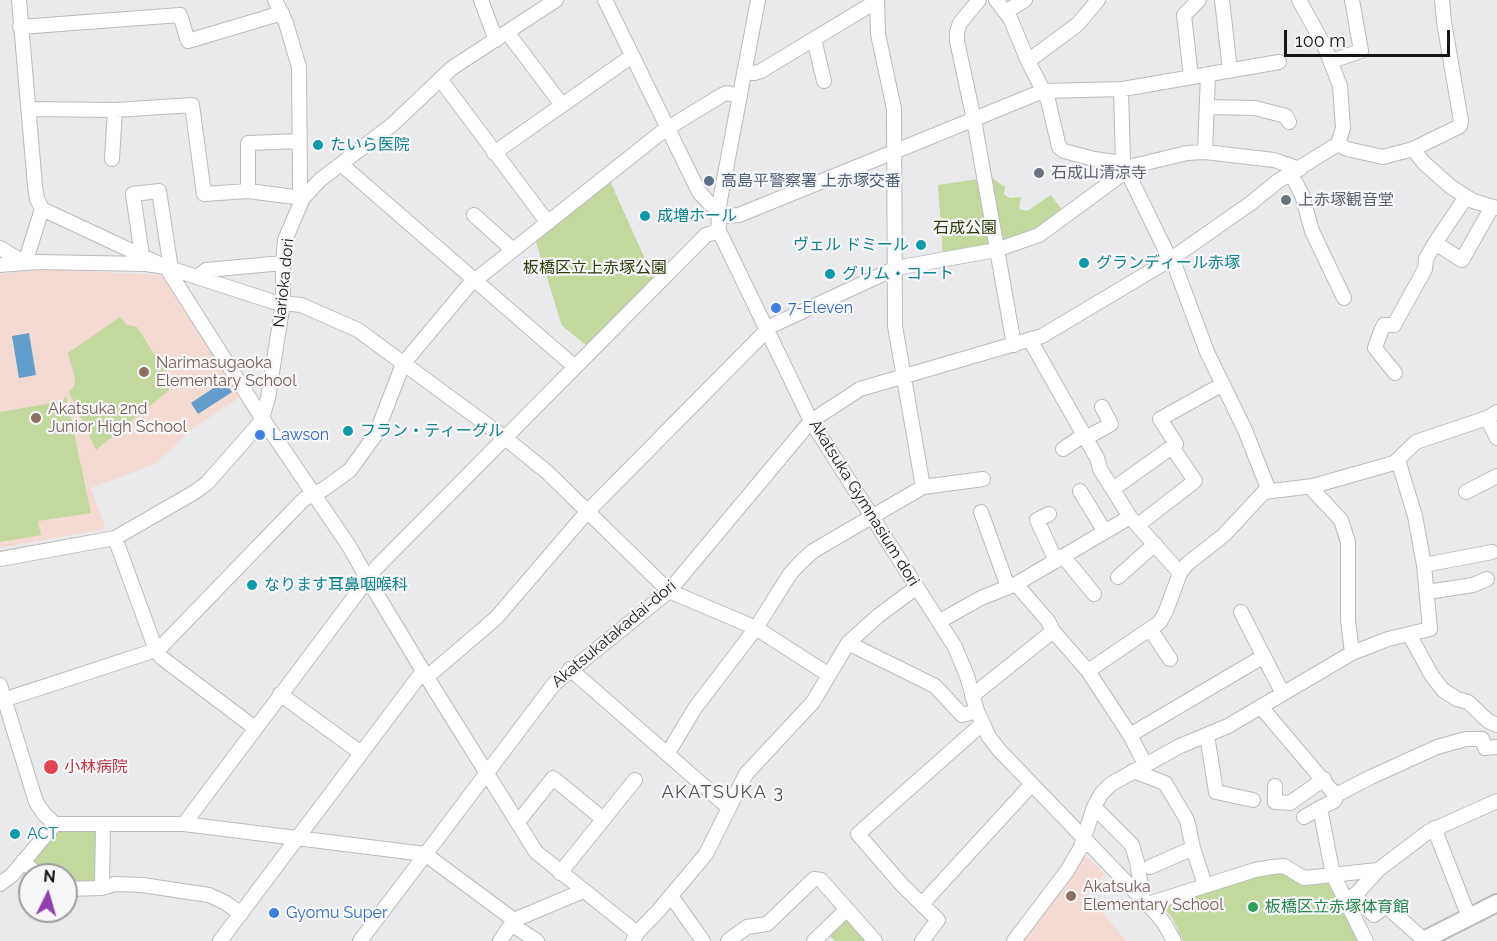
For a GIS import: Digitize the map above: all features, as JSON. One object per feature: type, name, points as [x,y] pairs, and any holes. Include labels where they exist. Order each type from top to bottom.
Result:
[{"type":"main road","points":[[1423,940],[1497,903]]},
{"type":"street","points":[[19,0],[35,186],[37,199],[42,209],[168,268]]},
{"type":"street","points":[[29,109],[115,110],[192,105],[204,194],[248,191],[303,198],[300,186],[299,67],[282,14],[275,0]]},
{"type":"street","points":[[481,0],[501,36],[562,105]]},
{"type":"street","name":"Narioka dori","points":[[0,559],[115,538],[201,488],[260,424],[268,398],[283,303],[285,240],[303,198],[320,180],[393,124],[452,68],[556,0]]},
{"type":"street","points":[[605,0],[699,192],[726,216],[739,215],[1043,91],[1121,89],[1279,62]]},
{"type":"street","name":"Akatsuka Gymnasium dori","points":[[758,0],[718,211],[719,231],[812,421],[940,621],[960,657],[979,718],[1000,751],[1146,902],[1164,923],[1174,941]]},
{"type":"street","points":[[979,0],[966,14],[957,32],[1014,345]]},
{"type":"street","points":[[996,0],[1010,18],[1048,100],[1059,147],[1064,151],[1124,166],[1133,166],[1186,153],[1205,152],[1274,160],[1295,171],[1312,231],[1344,298]]},
{"type":"street","points":[[1005,12],[1025,0]]},
{"type":"street","points":[[1028,61],[1078,24],[1098,0]]},
{"type":"street","points":[[1191,77],[1184,15],[1199,0]]},
{"type":"street","points":[[1222,0],[1230,70]]},
{"type":"street","points":[[1299,0],[1331,61],[1340,86],[1343,128],[1338,144],[1347,149],[1383,157],[1413,149],[1459,127],[1461,123],[1450,65],[1442,0]]},
{"type":"street","points":[[1331,61],[1361,51],[1352,0]]},
{"type":"street","points":[[744,72],[761,71],[877,1],[878,34],[894,109],[895,326],[922,487]]},
{"type":"street","points":[[20,27],[180,15],[188,41],[282,14]]},
{"type":"street","points":[[814,39],[824,81]]},
{"type":"street","points":[[494,153],[632,56]]},
{"type":"street","points":[[1205,152],[1208,74]]},
{"type":"street","points":[[440,79],[548,223]]},
{"type":"street","points":[[1121,89],[1124,166],[1175,266],[1207,352],[1245,430],[1269,491]]},
{"type":"street","points":[[2,700],[156,650],[304,499],[350,470],[376,434],[404,364],[474,281],[668,128],[722,95],[727,93],[740,96]]},
{"type":"street","points":[[1207,107],[1255,108],[1286,116],[1289,122]]},
{"type":"street","points":[[112,159],[115,110]]},
{"type":"street","points":[[248,191],[248,143],[300,141]]},
{"type":"street","name":"Akatsukatakadai-dori","points":[[360,941],[554,684],[669,591],[812,421],[857,390],[1042,336],[1171,260],[1278,181],[1338,144]]},
{"type":"street","points":[[1413,149],[1450,188],[1494,208],[1462,260],[1435,243]]},
{"type":"street","points":[[342,165],[575,367]]},
{"type":"street","points":[[220,941],[361,753],[425,674],[496,618],[587,512],[766,329],[896,268],[996,250],[1039,235],[1124,166]]},
{"type":"street","points":[[142,256],[133,194],[159,191],[168,268],[262,418],[349,546],[425,674],[537,854],[635,937],[706,854],[746,774],[813,702],[848,643],[878,616],[917,587]]},
{"type":"street","points":[[1395,373],[1375,348],[1384,326],[1394,325],[1425,269],[1426,259],[1435,243],[1466,197]]},
{"type":"street","points":[[25,263],[42,209]]},
{"type":"street","points":[[474,215],[513,250]]},
{"type":"street","points":[[184,824],[367,578],[706,235],[719,231]]},
{"type":"street","points":[[0,248],[25,263]]},
{"type":"street","points":[[0,265],[25,263],[146,264],[168,268],[274,302],[301,305],[347,324],[506,438],[548,472],[669,591],[756,627],[829,675]]},
{"type":"street","points":[[198,277],[206,270],[283,263]]},
{"type":"street","points":[[1030,340],[1097,458],[1100,469],[1134,521],[1180,573]]},
{"type":"street","points":[[1113,489],[1176,444],[1161,420],[1223,384]]},
{"type":"street","points":[[1063,449],[1111,424],[1102,407]]},
{"type":"street","points":[[1088,670],[1160,622],[1180,573],[1187,564],[1224,535],[1264,492],[1310,487],[1347,478],[1398,460],[1406,449],[1416,442],[1492,415],[1497,438]]},
{"type":"street","points":[[940,621],[981,598],[1012,585],[1105,532],[1134,521],[1195,481],[1172,447]]},
{"type":"street","points":[[1014,941],[1067,871],[1081,847],[1094,807],[1101,794],[1111,784],[1139,768],[1228,726],[1282,692],[1352,653],[1388,639],[1430,629],[1425,564],[1415,516],[1398,460]]},
{"type":"street","points":[[1466,492],[1497,476]]},
{"type":"street","points":[[668,753],[696,708],[756,627],[790,574],[813,551],[922,487],[983,479]]},
{"type":"street","points":[[1310,487],[1341,520],[1348,542],[1348,620],[1352,653]]},
{"type":"street","points":[[1080,491],[1105,532]]},
{"type":"street","points":[[981,512],[1012,585],[1048,621],[1053,631],[1088,670],[1130,735],[1139,768],[1165,783],[1187,820],[1205,885]]},
{"type":"street","points":[[1049,514],[1037,520],[1060,558],[1094,594]]},
{"type":"street","points":[[115,538],[156,650],[162,658],[255,728]]},
{"type":"street","points":[[1118,577],[1155,544]]},
{"type":"street","points":[[1425,564],[1492,552]]},
{"type":"street","points":[[1427,592],[1473,585],[1487,579]]},
{"type":"street","points":[[1241,612],[1282,692]]},
{"type":"street","points":[[1150,629],[1170,659]]},
{"type":"street","points":[[972,696],[1053,631]]},
{"type":"street","points":[[1409,634],[1443,690],[1457,699],[1468,702],[1488,721],[1497,725]]},
{"type":"street","points":[[848,643],[935,686],[962,716],[979,718]]},
{"type":"street","points":[[1130,735],[1264,656]]},
{"type":"street","points":[[570,669],[729,808]]},
{"type":"street","points":[[0,685],[2,700],[36,802],[55,824],[184,824],[425,854],[537,941]]},
{"type":"street","points":[[280,694],[361,753]]},
{"type":"street","points":[[1261,707],[1332,791],[1338,794]]},
{"type":"street","points":[[922,941],[938,920],[902,885],[858,834],[979,718]]},
{"type":"street","points":[[1207,735],[1216,792],[1253,800]]},
{"type":"street","points":[[1304,817],[1334,801],[1338,794],[1371,777],[1447,744],[1482,738],[1485,748],[1497,747]]},
{"type":"street","points":[[518,822],[553,778],[603,819]]},
{"type":"street","points":[[1275,786],[1275,802],[1290,803],[1324,779]]},
{"type":"street","points":[[560,873],[634,780]]},
{"type":"street","points":[[922,904],[1032,784]]},
{"type":"street","points":[[1350,900],[1378,870],[1434,828],[1497,801]]},
{"type":"street","points":[[1094,807],[1132,845],[1143,864],[1146,902],[1272,867],[1284,866],[1304,878],[1378,870]]},
{"type":"street","points":[[1320,808],[1333,875],[1350,900],[1366,941]]},
{"type":"street","points":[[0,884],[9,877],[55,824]]},
{"type":"street","points":[[102,888],[103,824]]},
{"type":"street","points":[[1434,828],[1469,917]]},
{"type":"street","points":[[1143,864],[1193,848]]},
{"type":"street","points":[[728,941],[747,927],[767,924],[814,879],[821,880],[875,941]]},
{"type":"street","points":[[78,889],[102,888],[115,884],[142,885],[200,893],[217,898],[241,914]]},
{"type":"street","points":[[500,941],[513,922],[583,891]]},
{"type":"street","points":[[671,896],[703,941]]},
{"type":"street","points":[[1350,900],[1374,915],[1386,906],[1423,940]]},
{"type":"street","points":[[814,941],[847,909]]},
{"type":"shaded area","points":[[43,269],[161,275],[243,395],[191,430],[155,464],[91,488],[104,529],[0,548],[0,274]]},
{"type":"shaded area","name":"Akatsuka Elementary School","points":[[1085,855],[1105,874],[1086,893],[1126,941],[1017,941],[1079,856]]},
{"type":"green space","points":[[989,176],[1005,187],[1004,194],[1010,198],[1021,197],[1019,209],[1027,211],[1051,195],[1062,210],[1037,230],[1004,243],[1000,240]]},
{"type":"green space","name":"石成公園","points":[[978,179],[991,243],[989,247],[943,256],[938,185]]},
{"type":"green space","name":"板橋区立上赤塚公園","points":[[610,181],[654,279],[586,345],[562,326],[535,239]]},
{"type":"green space","points":[[120,317],[127,325],[137,327],[171,384],[169,390],[96,450],[69,392],[74,386],[75,378],[68,353]]},
{"type":"green space","points":[[66,395],[91,513],[38,521],[41,535],[0,542],[0,412],[63,401]]},
{"type":"green space","points":[[56,829],[94,829],[98,832],[97,880],[93,884],[78,884],[78,863],[32,863],[32,856]]},
{"type":"green space","name":"板橋区立赤塚体育館","points":[[1282,872],[1329,884],[1359,941],[1183,941],[1172,917],[1165,910],[1166,904],[1257,875]]},
{"type":"green space","points":[[848,919],[867,941],[835,941],[828,934],[843,920]]},
{"type":"water","points":[[29,333],[36,375],[19,378],[12,336]]},
{"type":"water","points":[[224,381],[232,392],[198,414],[191,403]]},
{"type":"place","name":"たいら医院","points":[[318,145]]},
{"type":"place","name":"石成山清涼寺","points":[[1039,173]]},
{"type":"place","name":"高島平警察署 上赤塚交番","points":[[709,181]]},
{"type":"place","name":"上赤塚観音堂","points":[[1286,200]]},
{"type":"place","name":"成増ホール","points":[[645,216]]},
{"type":"place","name":"ヴェル ドミール","points":[[921,245]]},
{"type":"place","name":"グランディール赤塚","points":[[1084,263]]},
{"type":"place","name":"グリム・コート","points":[[830,274]]},
{"type":"place","name":"7-Eleven","points":[[776,308]]},
{"type":"place","name":"Narimasugaoka Elementary School","points":[[144,372]]},
{"type":"place","name":"Akatsuka 2nd Junior High School","points":[[36,418]]},
{"type":"place","name":"フラン・ティーグル","points":[[348,431]]},
{"type":"place","name":"Lawson","points":[[260,435]]},
{"type":"place","name":"なります耳鼻咽喉科","points":[[252,585]]},
{"type":"place","name":"小林病院","points":[[51,767]]},
{"type":"place","name":"ACT","points":[[15,834]]},
{"type":"place","name":"Akatsuka Elementary School","points":[[1071,896]]},
{"type":"place","name":"板橋区立赤塚体育館","points":[[1253,907]]},
{"type":"place","name":"Gyomu Super","points":[[274,913]]},
{"type":"district","name":"AKATSUKA 3","points":[[723,793]]}]
